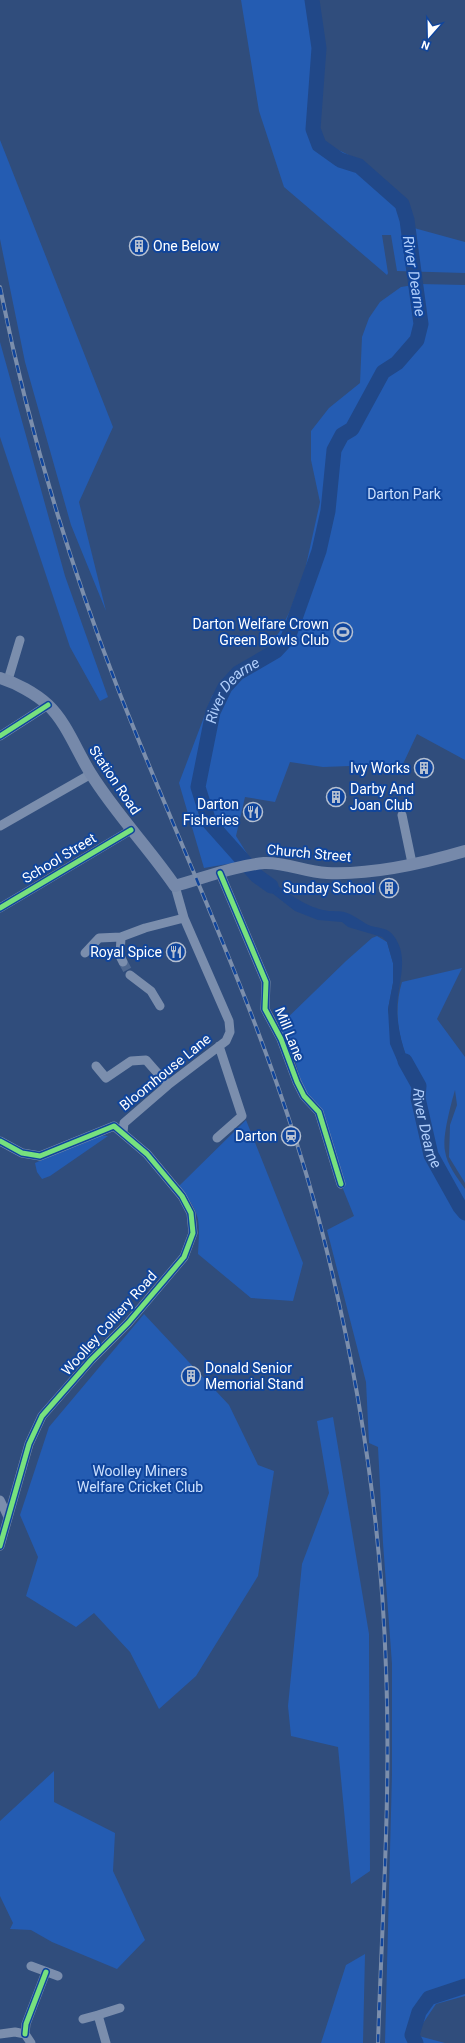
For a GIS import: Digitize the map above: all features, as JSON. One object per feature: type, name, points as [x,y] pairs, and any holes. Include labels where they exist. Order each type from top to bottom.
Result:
[{"type":"main road","name":"Station Road","points":[[4,679],[48,705],[58,718],[91,774],[131,830],[175,886]]},
{"type":"main road","name":"Church Street","points":[[175,886],[258,864],[277,863],[325,873],[365,872],[465,851]]},
{"type":"street","points":[[4,679],[20,640]]},
{"type":"street","points":[[0,736],[48,705]]},
{"type":"street","points":[[0,826],[91,774]]},
{"type":"street","points":[[402,815],[412,863]]},
{"type":"street","name":"School Street","points":[[0,908],[131,830]]},
{"type":"street","name":"Mill Lane","points":[[220,873],[266,982],[265,1009],[281,1039],[292,1074],[311,1105],[319,1112],[338,1181]]},
{"type":"street","name":"Station Road","points":[[175,886],[184,918],[230,1021]]},
{"type":"street","points":[[85,953],[99,938],[121,937],[145,928],[184,918]]},
{"type":"street","points":[[121,937],[120,956],[123,962]]},
{"type":"street","points":[[130,975],[151,991],[160,1006]]},
{"type":"street","name":"Bloomhouse Lane","points":[[0,1141],[22,1153],[40,1156],[114,1126],[123,1132],[124,1123],[168,1085],[219,1046],[228,1037],[231,1026],[230,1021]]},
{"type":"street","points":[[217,1138],[242,1116],[219,1046]]},
{"type":"street","points":[[96,1066],[106,1078],[131,1060],[146,1060],[168,1085]]},
{"type":"street","name":"Woolley Colliery Road","points":[[0,1546],[29,1444],[42,1416],[158,1288],[184,1257],[193,1233],[191,1213],[186,1202],[147,1154],[123,1132]]},
{"type":"street","points":[[0,1500],[8,1517]]},
{"type":"street","points":[[31,1966],[58,1976]]},
{"type":"street","points":[[31,2043],[25,2034],[26,2024],[46,1972]]},
{"type":"street","points":[[83,2019],[120,2008]]},
{"type":"street","points":[[98,2015],[106,2043]]},
{"type":"street","points":[[0,2034],[15,2032],[25,2034]]},
{"type":"green space","points":[[241,0],[318,0],[325,50],[319,130],[326,144],[363,162],[407,202],[414,228],[465,242],[465,273],[397,271],[391,235],[382,235],[388,273],[387,275],[284,187],[259,111]]},
{"type":"green space","points":[[0,140],[113,427],[79,502],[106,611],[71,525],[25,362],[0,239]]},
{"type":"green space","name":"Darton Park","points":[[420,284],[465,285],[465,760],[417,734],[403,764],[323,767],[290,762],[275,802],[245,797],[236,836],[251,860],[204,868],[179,783],[212,696],[230,676],[267,650],[280,631],[290,611],[305,570],[320,502],[311,460],[311,431],[329,408],[360,383],[362,337],[369,318],[380,302],[401,287]]},
{"type":"green space","points":[[0,342],[65,576],[108,697],[100,701],[70,647],[0,437]]},
{"type":"green space","points":[[377,936],[387,942],[393,963],[393,983],[388,1009],[397,1060],[412,1081],[416,1077],[410,1066],[399,1031],[398,1007],[402,982],[462,968],[437,1019],[465,1057],[465,1183],[449,1157],[450,1125],[457,1105],[455,1090],[447,1120],[444,1145],[450,1166],[465,1189],[465,1996],[436,2004],[415,2035],[445,2043],[385,2043],[392,1774],[392,1664],[378,1447],[369,1443],[366,1382],[327,1230],[354,1216],[341,1184],[319,1112],[303,1088],[293,1054],[279,1026],[346,961],[372,938]]},
{"type":"green space","points":[[246,1120],[303,1263],[293,1301],[251,1298],[198,1254],[198,1217],[192,1204],[179,1186]]},
{"type":"green space","points":[[97,1135],[108,1136],[50,1176],[42,1179],[37,1172],[35,1163]]},
{"type":"green space","name":"Woolley Miners Welfare Cricket Club","points":[[144,1314],[229,1405],[258,1465],[274,1471],[258,1576],[196,1676],[159,1709],[130,1652],[94,1613],[76,1627],[26,1596],[38,1557],[20,1515],[49,1427]]},
{"type":"green space","points":[[333,1417],[369,1634],[370,1871],[351,1884],[338,1747],[291,1736],[288,1706],[302,1564],[329,1493],[317,1421]]},
{"type":"green space","points":[[54,1771],[54,1802],[115,1833],[113,1871],[145,1940],[117,1969],[52,1942],[31,1930],[10,1929],[13,1923],[0,1896],[0,1821]]},
{"type":"green space","points":[[365,1954],[363,2043],[321,2043],[346,1965]]},
{"type":"shaded area","points":[[265,873],[276,884],[300,901],[323,910],[347,913],[371,926],[386,930],[393,935],[399,944],[402,963],[397,1004],[398,1022],[406,1055],[416,1077],[412,1082],[397,1060],[390,1044],[388,1009],[393,983],[393,963],[387,942],[382,937],[348,927],[342,922],[318,920],[295,911],[254,879],[246,875]]},
{"type":"waterway","name":"River Dearne","points":[[271,886],[257,876],[209,822],[198,787],[213,712],[225,687],[238,673],[276,651],[288,638],[319,551],[328,511],[334,450],[342,435],[352,429],[383,372],[397,363],[417,340],[421,324],[407,220],[402,204],[359,166],[340,160],[319,145],[313,129],[319,48],[312,0]]},
{"type":"waterway","name":"River Dearne","points":[[405,1061],[419,1086],[418,1098],[431,1155],[460,1207],[465,1213]]},
{"type":"waterway","name":"River Dearne","points":[[416,2043],[412,2035],[419,2012],[429,1998],[465,1986]]},
{"type":"tunnel","points":[[123,962],[130,975]]},
{"type":"railway","points":[[0,287],[36,440],[50,491],[82,591],[118,689],[223,942],[272,1070],[314,1201],[342,1316],[364,1433],[372,1492],[383,1610],[386,1669],[387,1809],[378,2043]]},
{"type":"cycle path","points":[[0,736],[48,705]]},
{"type":"cycle path","points":[[0,908],[131,830]]},
{"type":"cycle path","points":[[220,873],[266,982],[265,1009],[281,1039],[297,1082],[304,1096],[319,1112],[341,1184]]},
{"type":"cycle path","points":[[0,1141],[22,1153],[40,1156],[114,1126],[147,1154],[182,1196],[191,1213],[193,1233],[184,1257],[128,1323],[91,1360],[42,1416],[29,1444],[0,1546]]},
{"type":"cycle path","points":[[25,2034],[26,2024],[46,1972]]},
{"type":"place","name":"One Below","points":[[139,246]]},
{"type":"place","name":"Darton Welfare Crown Green Bowls Club","points":[[343,632]]},
{"type":"place","name":"Ivy Works","points":[[424,768]]},
{"type":"place","name":"Darby And Joan Club","points":[[336,797]]},
{"type":"place","name":"Darton Fisheries","points":[[253,812]]},
{"type":"place","name":"Sunday School","points":[[389,888]]},
{"type":"place","name":"Royal Spice","points":[[176,952]]},
{"type":"place","name":"Darton","points":[[291,1136]]},
{"type":"place","name":"Donald Senior Memorial Stand","points":[[191,1376]]}]
